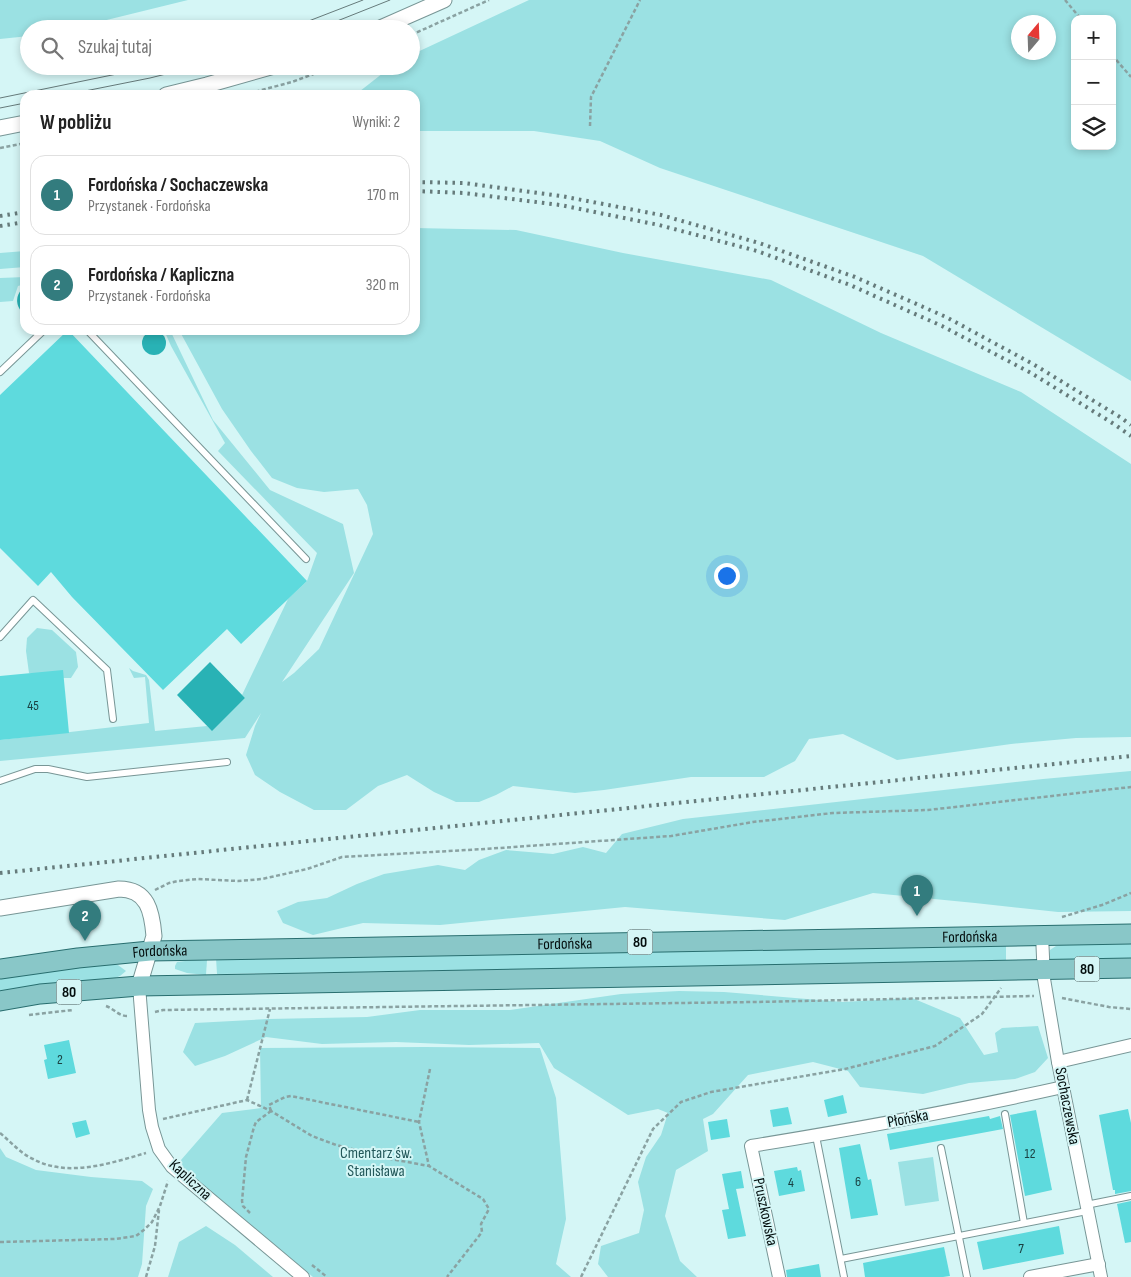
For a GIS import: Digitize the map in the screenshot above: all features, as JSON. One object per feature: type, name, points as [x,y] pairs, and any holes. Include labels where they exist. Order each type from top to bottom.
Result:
[{"type":"main road","name":"Fordońska","points":[[0,969],[78,958],[150,952],[1131,934]]},
{"type":"main road","name":"Fordońska","points":[[0,1001],[40,994],[139,986],[1131,968]]},
{"type":"street","points":[[398,20],[444,0]]},
{"type":"street","points":[[186,90],[242,75]]},
{"type":"street","points":[[0,128],[20,124]]},
{"type":"street","points":[[0,908],[119,889],[134,891],[144,898],[148,906],[154,936],[139,986]]},
{"type":"street","name":"Sochaczewska","points":[[1042,935],[1047,995],[1058,1062],[1100,1271]]},
{"type":"street","name":"Kapliczna","points":[[139,986],[149,1110],[159,1149],[172,1167],[303,1277]]},
{"type":"street","points":[[1058,1062],[1131,1045]]},
{"type":"street","name":"Płońska","points":[[751,1146],[816,1136],[1064,1087]]},
{"type":"street","name":"Pruszkowska","points":[[751,1146],[779,1277]]},
{"type":"street","points":[[1030,1277],[1100,1271]]},
{"type":"lane","points":[[0,372],[39,335]]},
{"type":"lane","points":[[92,335],[306,559]]},
{"type":"lane","points":[[0,637],[33,600],[106,670],[112,719]]},
{"type":"lane","points":[[0,781],[36,769],[48,769],[87,777],[227,762]]},
{"type":"lane","points":[[1005,1114],[1024,1223]]},
{"type":"lane","points":[[816,1136],[844,1277]]},
{"type":"lane","points":[[941,1148],[967,1277]]},
{"type":"lane","points":[[840,1259],[1024,1223],[1131,1196]]},
{"type":"path","points":[[420,31],[489,0]]},
{"type":"path","points":[[590,126],[591,97],[640,0]]},
{"type":"path","points":[[1065,0],[1078,15]]},
{"type":"path","points":[[1116,60],[1131,77]]},
{"type":"path","points":[[261,90],[311,75]]},
{"type":"path","points":[[0,148],[20,145]]},
{"type":"path","points":[[144,898],[162,886],[178,881],[198,879],[238,881],[262,879],[342,857],[671,836],[753,822],[833,813],[928,810],[1131,787]]},
{"type":"path","points":[[1058,918],[1102,905],[1131,893]]},
{"type":"path","points":[[581,1277],[653,1129],[681,1102],[711,1092],[844,1069],[935,1046],[982,1014],[1004,983]]},
{"type":"path","points":[[106,1006],[114,1009],[122,1016],[141,1016],[163,1010],[755,1002],[1047,995],[1108,1007],[1131,1009]]},
{"type":"path","points":[[22,1015],[78,1009]]},
{"type":"path","points":[[247,1100],[270,1009]]},
{"type":"path","points":[[429,1166],[419,1122],[430,1069]]},
{"type":"path","points":[[271,1111],[269,1105],[291,1096],[419,1122]]},
{"type":"path","points":[[151,1122],[247,1100],[271,1111],[312,1136],[336,1145],[429,1166],[482,1199],[489,1209],[481,1224],[482,1232],[447,1277]]},
{"type":"path","points":[[251,1214],[242,1201],[246,1157],[256,1122],[271,1111]]},
{"type":"path","points":[[0,1133],[33,1159],[46,1165],[68,1168],[104,1165],[159,1149]]},
{"type":"path","points":[[146,1277],[154,1246],[160,1206],[172,1167]]},
{"type":"path","points":[[0,1242],[115,1240],[136,1236],[152,1222],[160,1206]]},
{"type":"path","points":[[306,1259],[327,1277]]},
{"type":"green space","points":[[0,0],[188,0],[107,20],[20,20],[20,37],[0,39]]},
{"type":"green space","points":[[529,0],[1131,0],[1131,381],[923,256],[660,168],[600,141],[534,131],[420,131],[420,90],[361,90],[381,75],[420,75],[420,51]]},
{"type":"green space","points":[[420,228],[516,230],[623,253],[771,280],[881,333],[1021,392],[1131,464],[1131,737],[1076,738],[1011,744],[897,760],[843,734],[809,739],[795,761],[764,777],[691,777],[575,793],[513,786],[479,802],[456,802],[434,792],[407,775],[378,786],[346,810],[314,810],[280,792],[255,775],[246,755],[261,713],[245,738],[0,761],[0,740],[149,723],[145,677],[134,678],[129,668],[146,675],[149,680],[155,731],[207,726],[212,730],[245,698],[242,695],[288,599],[307,581],[317,553],[218,451],[225,443],[166,335],[172,335],[213,420],[270,490],[343,524],[354,573],[282,682],[319,649],[373,534],[367,505],[358,489],[324,492],[297,488],[272,478],[222,409],[182,335],[420,335]]},
{"type":"green space","points":[[20,251],[20,267],[0,269],[0,253]]},
{"type":"green space","points":[[20,277],[20,285],[18,286],[13,301],[0,302],[0,278]]},
{"type":"green space","points":[[37,628],[52,630],[76,652],[78,667],[71,678],[29,673],[26,651],[27,638]]},
{"type":"green space","points":[[1131,771],[1131,911],[1058,912],[873,893],[785,920],[625,907],[440,925],[363,923],[313,935],[283,923],[277,911],[298,902],[327,898],[384,874],[438,865],[465,870],[479,860],[506,850],[553,854],[583,847],[606,853],[622,834],[683,819]]},
{"type":"green space","points":[[1131,943],[1131,961],[1056,962],[1050,959],[1049,954],[1050,950],[1056,946],[1064,944]]},
{"type":"green space","points":[[1006,946],[1006,962],[217,974],[216,958]]},
{"type":"green space","points":[[207,960],[206,975],[187,973],[175,969],[177,962]]},
{"type":"green space","points":[[105,963],[118,965],[126,971],[113,979],[0,992],[0,977]]},
{"type":"green space","points":[[679,991],[724,992],[843,1002],[912,998],[960,1018],[984,1055],[998,1052],[995,1033],[1002,1028],[1038,1026],[1048,1058],[1035,1072],[1015,1079],[969,1083],[923,1094],[860,1087],[848,1071],[813,1062],[748,1075],[713,1114],[703,1119],[708,1151],[676,1170],[665,1216],[680,1261],[697,1277],[608,1277],[598,1264],[601,1246],[639,1233],[644,1210],[638,1182],[646,1157],[661,1135],[668,1113],[658,1109],[628,1115],[554,1068],[539,1043],[469,1045],[396,1042],[322,1044],[266,1037],[225,1056],[195,1066],[183,1052],[195,1023],[367,1017],[420,1010],[510,1010],[621,994]]},
{"type":"green space","name":"Cmentarz św. Stanisława","points":[[260,1048],[540,1048],[556,1098],[566,1219],[556,1264],[571,1277],[313,1277],[183,1168],[181,1160],[222,1113],[261,1108]]},
{"type":"green space","points":[[0,1148],[6,1157],[36,1170],[142,1181],[153,1189],[146,1206],[142,1264],[138,1277],[0,1277]]},
{"type":"green space","points":[[933,1157],[939,1201],[905,1206],[898,1162]]},
{"type":"green space","points":[[206,1226],[235,1245],[273,1277],[168,1277],[179,1242]]},
{"type":"shaded area","points":[[20,292],[20,310],[17,300]]},
{"type":"shaded area","points":[[146,335],[162,335],[165,339],[165,347],[158,354],[150,354],[143,347],[143,339]]},
{"type":"shaded area","points":[[210,662],[245,698],[212,731],[177,695]]},
{"type":"building","points":[[63,335],[73,335],[307,581],[241,644],[227,629],[163,690],[72,597],[51,572],[38,586],[0,548],[0,395]]},
{"type":"building","points":[[63,670],[69,733],[0,740],[0,676]]},
{"type":"building","points":[[69,1040],[76,1073],[48,1079],[44,1060],[47,1059],[44,1045]]},
{"type":"building","points":[[843,1095],[847,1113],[828,1117],[824,1100]]},
{"type":"building","points":[[788,1107],[792,1124],[773,1127],[770,1110]]},
{"type":"building","points":[[1128,1109],[1131,1123],[1131,1191],[1115,1194],[1099,1115]]},
{"type":"building","points":[[1036,1110],[1052,1190],[1025,1196],[1010,1115]]},
{"type":"building","points":[[989,1116],[990,1119],[1000,1116],[1003,1129],[890,1150],[887,1134]]},
{"type":"building","points":[[727,1119],[730,1137],[711,1140],[708,1122]]},
{"type":"building","points":[[86,1120],[90,1134],[76,1138],[72,1123]]},
{"type":"building","points":[[860,1144],[868,1180],[871,1179],[878,1215],[851,1219],[839,1148]]},
{"type":"building","points":[[797,1167],[798,1171],[801,1170],[805,1191],[779,1196],[774,1171]]},
{"type":"building","points":[[741,1171],[744,1188],[736,1189],[746,1236],[728,1239],[722,1210],[729,1209],[722,1174]]},
{"type":"building","points":[[1131,1201],[1131,1242],[1125,1243],[1117,1204]]},
{"type":"building","points":[[1059,1226],[1064,1254],[983,1270],[977,1242]]},
{"type":"building","points":[[944,1247],[950,1276],[865,1277],[863,1263]]},
{"type":"building","points":[[819,1264],[821,1277],[787,1277],[786,1270]]},
{"type":"tram line","points":[[311,20],[363,0]]},
{"type":"tram line","points":[[340,20],[390,0]]},
{"type":"tram line","points":[[39,90],[112,75]]},
{"type":"tram line","points":[[90,90],[162,75]]},
{"type":"tram line","points":[[0,98],[20,94]]},
{"type":"tram line","points":[[0,108],[20,104]]},
{"type":"railway","points":[[420,182],[464,183],[561,196],[661,215],[759,243],[855,277],[946,317],[1033,364],[1131,425]]},
{"type":"railway","points":[[420,191],[464,193],[560,205],[659,225],[757,251],[850,285],[942,326],[1031,373],[1131,436]]},
{"type":"railway","points":[[0,216],[20,213]]},
{"type":"railway","points":[[0,226],[20,223]]},
{"type":"railway","points":[[0,873],[1131,756]]},
{"type":"place","name":"Fordońska / Sochaczewska","points":[[917,916]]},
{"type":"place","name":"Fordońska / Kapliczna","points":[[85,941]]}]
